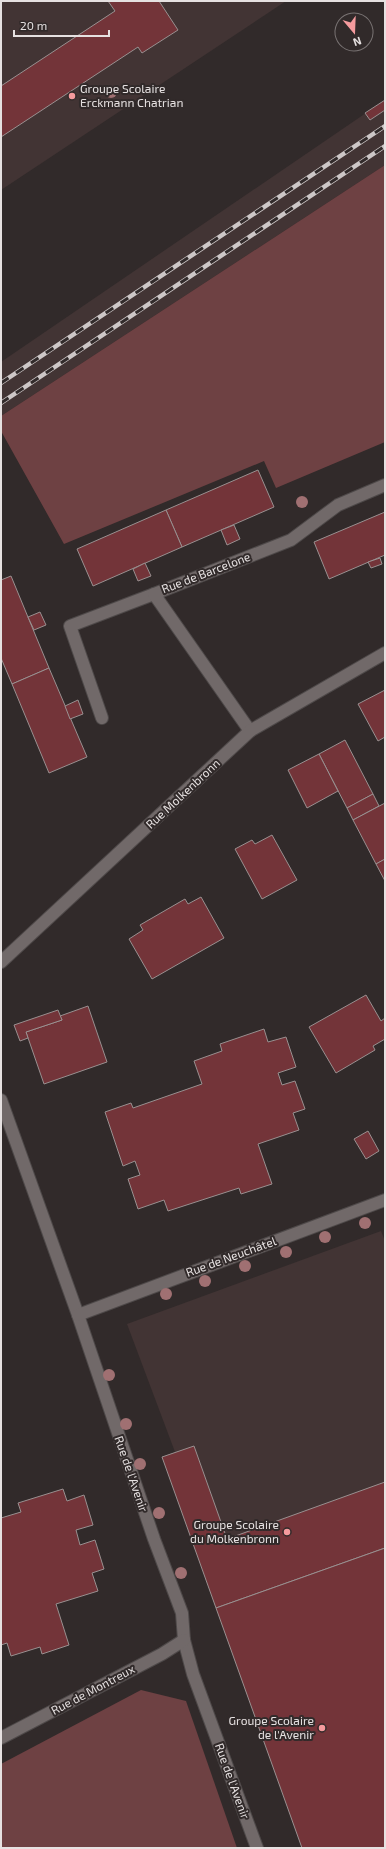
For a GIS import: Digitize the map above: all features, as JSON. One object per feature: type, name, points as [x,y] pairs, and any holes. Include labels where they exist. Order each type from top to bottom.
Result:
[{"type":"street","name":"Rue de Barcelone","points":[[250,731],[154,594],[291,540],[338,505],[385,485]]},
{"type":"street","points":[[102,718],[70,626],[154,594]]},
{"type":"street","name":"Rue Molkenbronn","points":[[1,962],[250,731],[385,653]]},
{"type":"street","name":"Rue de l'Avenir","points":[[1,1100],[78,1315],[154,1539],[182,1612],[184,1640],[193,1674],[257,1848]]},
{"type":"street","name":"Rue de Neuchâtel","points":[[78,1315],[385,1200]]},
{"type":"street","name":"Rue de Montreux","points":[[1,1738],[162,1654],[184,1640]]},
{"type":"shaded area","name":"Groupe Scolaire Erckmann Chatrian","points":[[1,1],[286,1],[1,190]]},
{"type":"shaded area","points":[[385,100],[385,165],[1,416],[1,362]]},
{"type":"shaded area","points":[[385,165],[385,442],[276,488],[264,461],[64,544],[1,431],[1,416]]},
{"type":"shaded area","name":"Groupe Scolaire du Molkenbronn","points":[[381,1231],[385,1241],[385,1848],[302,1848],[162,1457],[175,1452],[127,1324]]},
{"type":"shaded area","points":[[141,1690],[186,1701],[237,1848],[1,1848],[1,1764]]},
{"type":"building","points":[[108,1],[159,1],[178,30],[142,53],[138,47],[1,137],[1,86],[115,11]]},
{"type":"building","points":[[385,100],[385,110],[370,120],[365,113]]},
{"type":"building","points":[[258,470],[274,507],[182,547],[166,510]]},
{"type":"building","points":[[166,510],[182,547],[93,586],[77,549]]},
{"type":"building","points":[[385,512],[385,555],[329,579],[314,542]]},
{"type":"building","points":[[234,525],[240,539],[227,545],[221,530]]},
{"type":"building","points":[[380,558],[382,564],[371,568],[368,562]]},
{"type":"building","points":[[145,563],[151,576],[138,581],[133,569]]},
{"type":"building","points":[[11,576],[49,668],[12,684],[1,658],[1,580]]},
{"type":"building","points":[[40,612],[46,625],[34,630],[28,617]]},
{"type":"building","points":[[49,668],[87,757],[49,773],[12,684]]},
{"type":"building","points":[[385,690],[385,737],[378,741],[358,704]]},
{"type":"building","points":[[78,700],[83,714],[70,719],[65,706]]},
{"type":"building","points":[[345,740],[373,794],[347,808],[319,754]]},
{"type":"building","points":[[319,754],[338,791],[307,808],[288,770]]},
{"type":"building","points":[[373,794],[379,806],[353,820],[347,808]]},
{"type":"building","points":[[385,803],[385,859],[376,864],[353,820]]},
{"type":"building","points":[[272,835],[297,880],[262,899],[235,849],[252,840],[255,844]]},
{"type":"building","points":[[385,859],[385,881],[376,864]]},
{"type":"building","points":[[201,897],[224,938],[152,979],[129,939],[143,930],[140,925],[185,899],[188,904]]},
{"type":"building","points":[[366,995],[381,1021],[385,1018],[385,1039],[373,1046],[375,1050],[336,1073],[309,1027]]},
{"type":"building","points":[[88,1006],[107,1062],[44,1084],[26,1032],[62,1020],[60,1016]]},
{"type":"building","points":[[58,1010],[62,1020],[26,1032],[28,1038],[20,1041],[14,1025]]},
{"type":"building","points":[[264,1029],[268,1042],[286,1037],[296,1067],[278,1073],[282,1085],[295,1081],[305,1109],[293,1113],[299,1130],[258,1144],[272,1184],[241,1194],[239,1188],[168,1211],[164,1200],[138,1209],[128,1179],[140,1175],[135,1161],[123,1166],[105,1112],[131,1103],[133,1108],[202,1084],[194,1061],[222,1051],[220,1044]]},
{"type":"building","points":[[368,1131],[379,1151],[366,1159],[354,1139]]},
{"type":"building","points":[[194,1446],[227,1539],[385,1482],[385,1548],[216,1608],[162,1457]]},
{"type":"building","points":[[63,1489],[67,1501],[84,1495],[93,1525],[76,1530],[80,1545],[95,1540],[104,1569],[92,1573],[98,1591],[56,1604],[69,1645],[42,1654],[40,1647],[11,1656],[7,1643],[1,1645],[1,1518],[21,1512],[18,1503]]},
{"type":"building","name":"Groupe Scolaire de l'Avenir","points":[[385,1548],[385,1848],[302,1848],[216,1608]]},
{"type":"railway","points":[[1,383],[385,126]]},
{"type":"railway","points":[[1,403],[385,146]]},
{"type":"place","name":"Groupe Scolaire Erckmann Chatrian","points":[[72,96]]},
{"type":"place","name":"Groupe Scolaire du Molkenbronn","points":[[287,1532]]},
{"type":"place","name":"Groupe Scolaire de l'Avenir","points":[[322,1728]]}]
